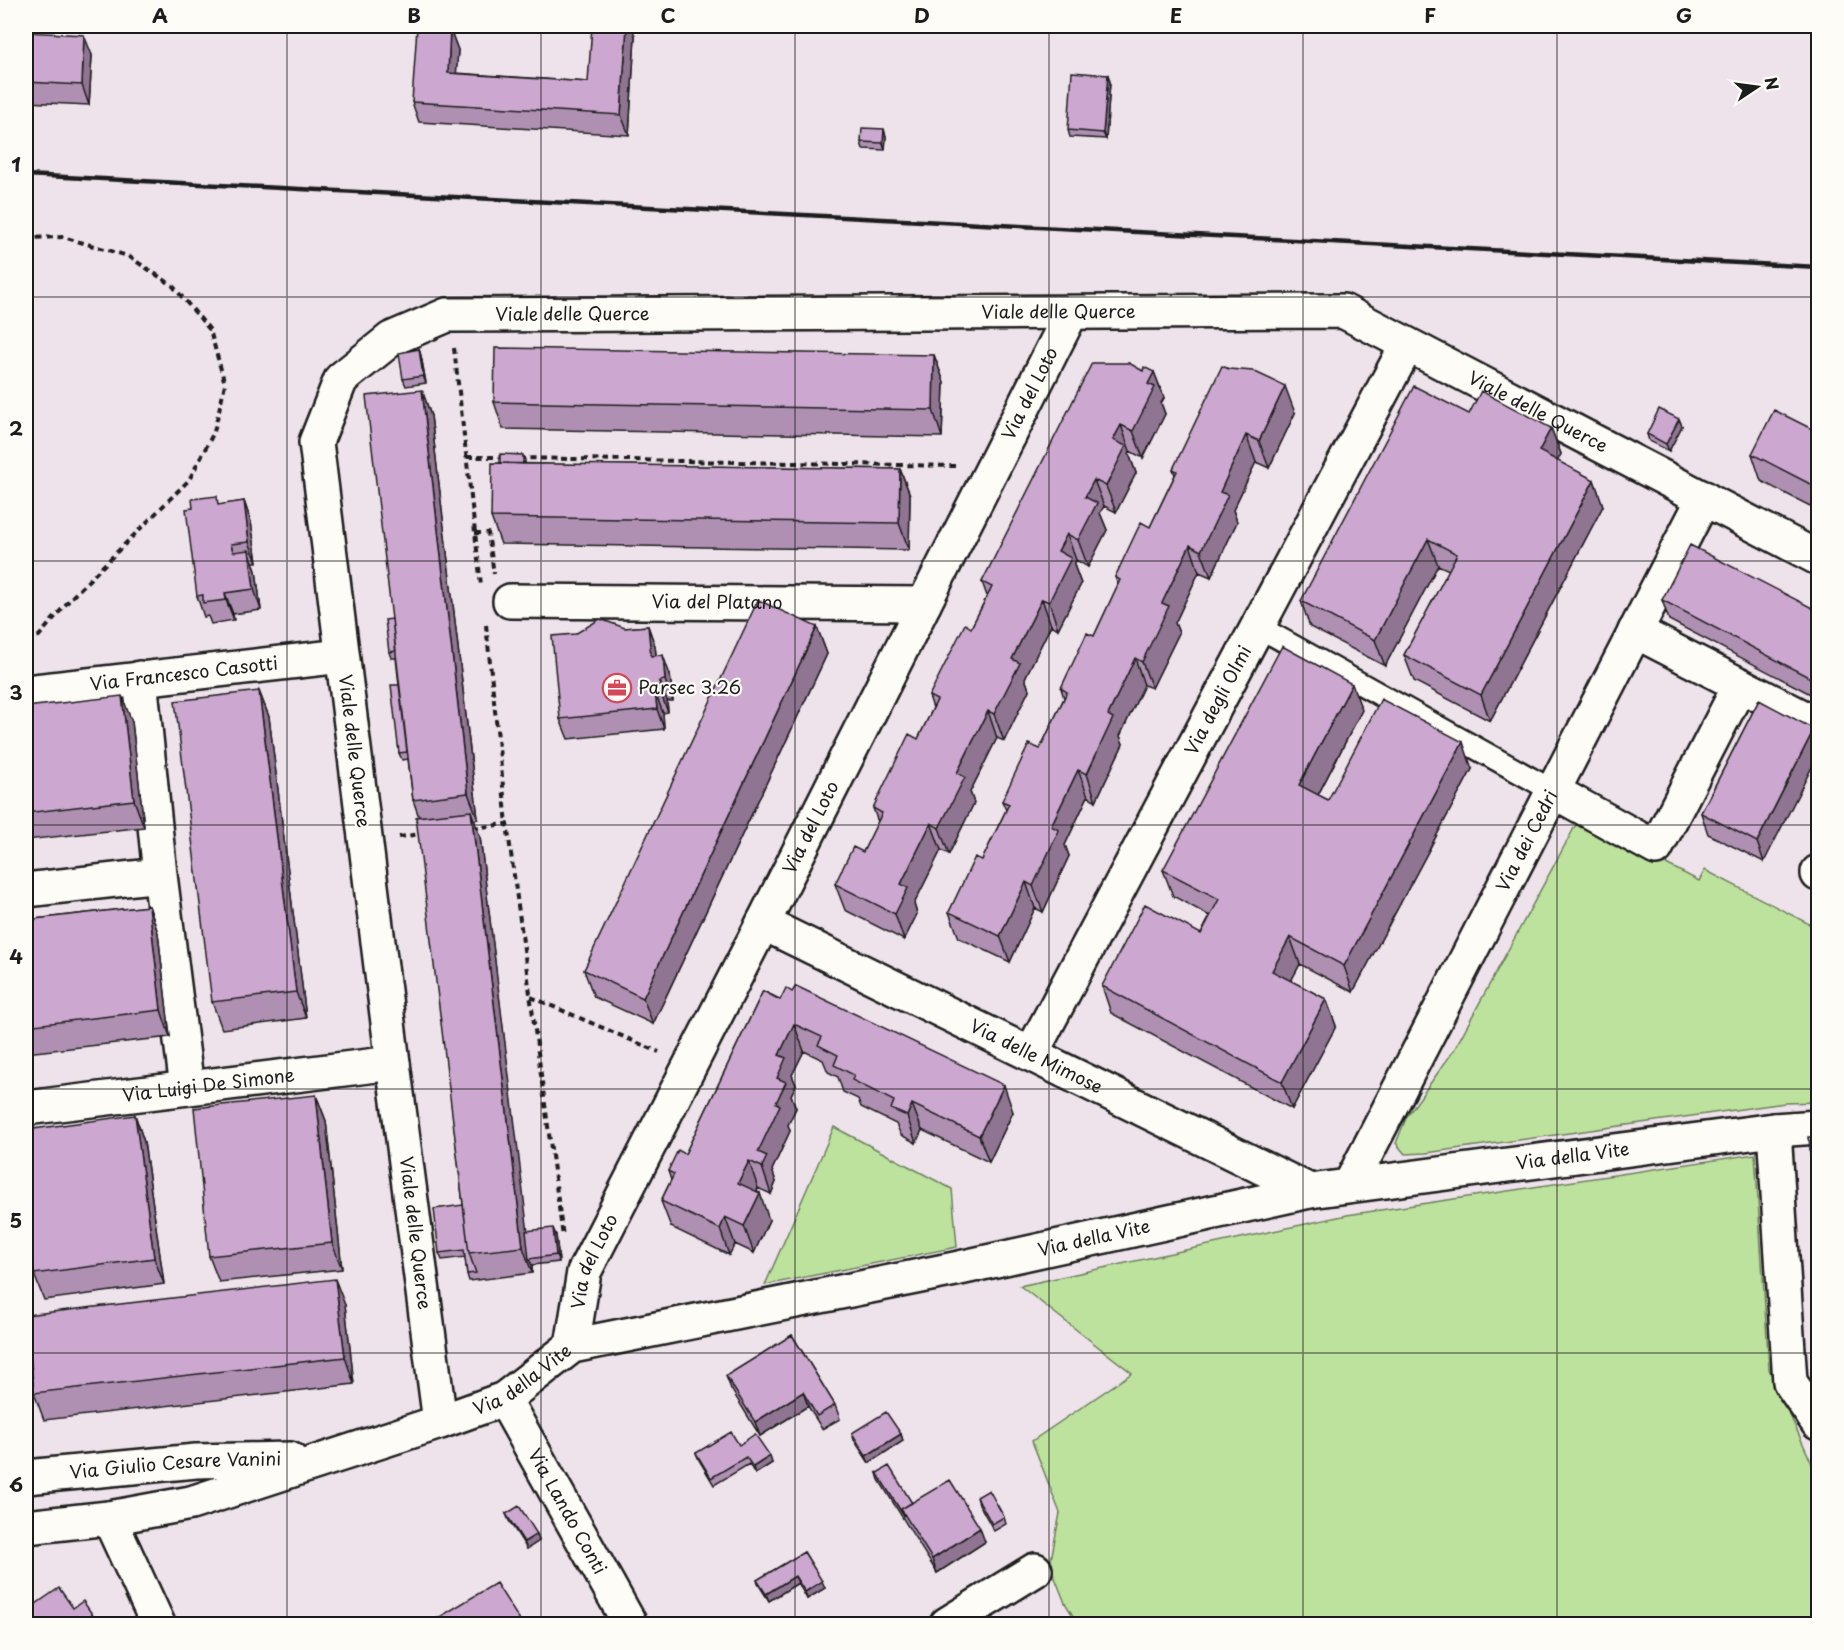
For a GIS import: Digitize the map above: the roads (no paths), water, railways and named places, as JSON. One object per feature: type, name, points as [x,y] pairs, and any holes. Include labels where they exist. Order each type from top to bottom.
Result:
[{"type":"street","name":"Viale delle Querce","points":[[440,1422],[316,442],[341,379],[391,339],[447,315],[1342,311],[1818,558]]},
{"type":"street","name":"Via del Loto","points":[[572,1346],[584,1272],[1071,313]]},
{"type":"street","name":"Via degli Olmi","points":[[1031,1054],[1407,345]]},
{"type":"street","name":"Via dei Cedri","points":[[1350,1185],[1704,498]]},
{"type":"street","name":"Via del Platano","points":[[492,602],[924,603]]},
{"type":"street","points":[[1635,632],[1818,725]]},
{"type":"street","name":"Via Francesco Casotti","points":[[26,692],[342,656]]},
{"type":"street","points":[[140,678],[160,876],[187,1088]]},
{"type":"street","points":[[1553,791],[1656,848],[1740,685]]},
{"type":"street","points":[[26,890],[160,876]]},
{"type":"street","name":"Via delle Mimose","points":[[763,922],[1310,1191]]},
{"type":"street","name":"Via Luigi De Simone","points":[[26,1108],[393,1063]]},
{"type":"street","name":"Via della Vite","points":[[26,1527],[109,1518],[191,1503],[440,1422],[504,1399],[572,1346],[955,1269],[1310,1191],[1774,1130],[1818,1127]]},
{"type":"street","points":[[1774,1130],[1790,1382],[1818,1423]]},
{"type":"street","name":"Via Lando Conti","points":[[504,1399],[630,1624]]},
{"type":"street","name":"Via Giulio Cesare Vanini","points":[[26,1478],[196,1461],[324,1459]]},
{"type":"street","points":[[109,1518],[158,1624]]},
{"type":"street","points":[[947,1624],[1035,1570]]},
{"type":"lane","points":[[1257,626],[1553,791]]},
{"type":"railway","points":[[26,175],[1818,267]]},
{"type":"place","name":"Parsec 3.26","points":[[617,688]]}]
